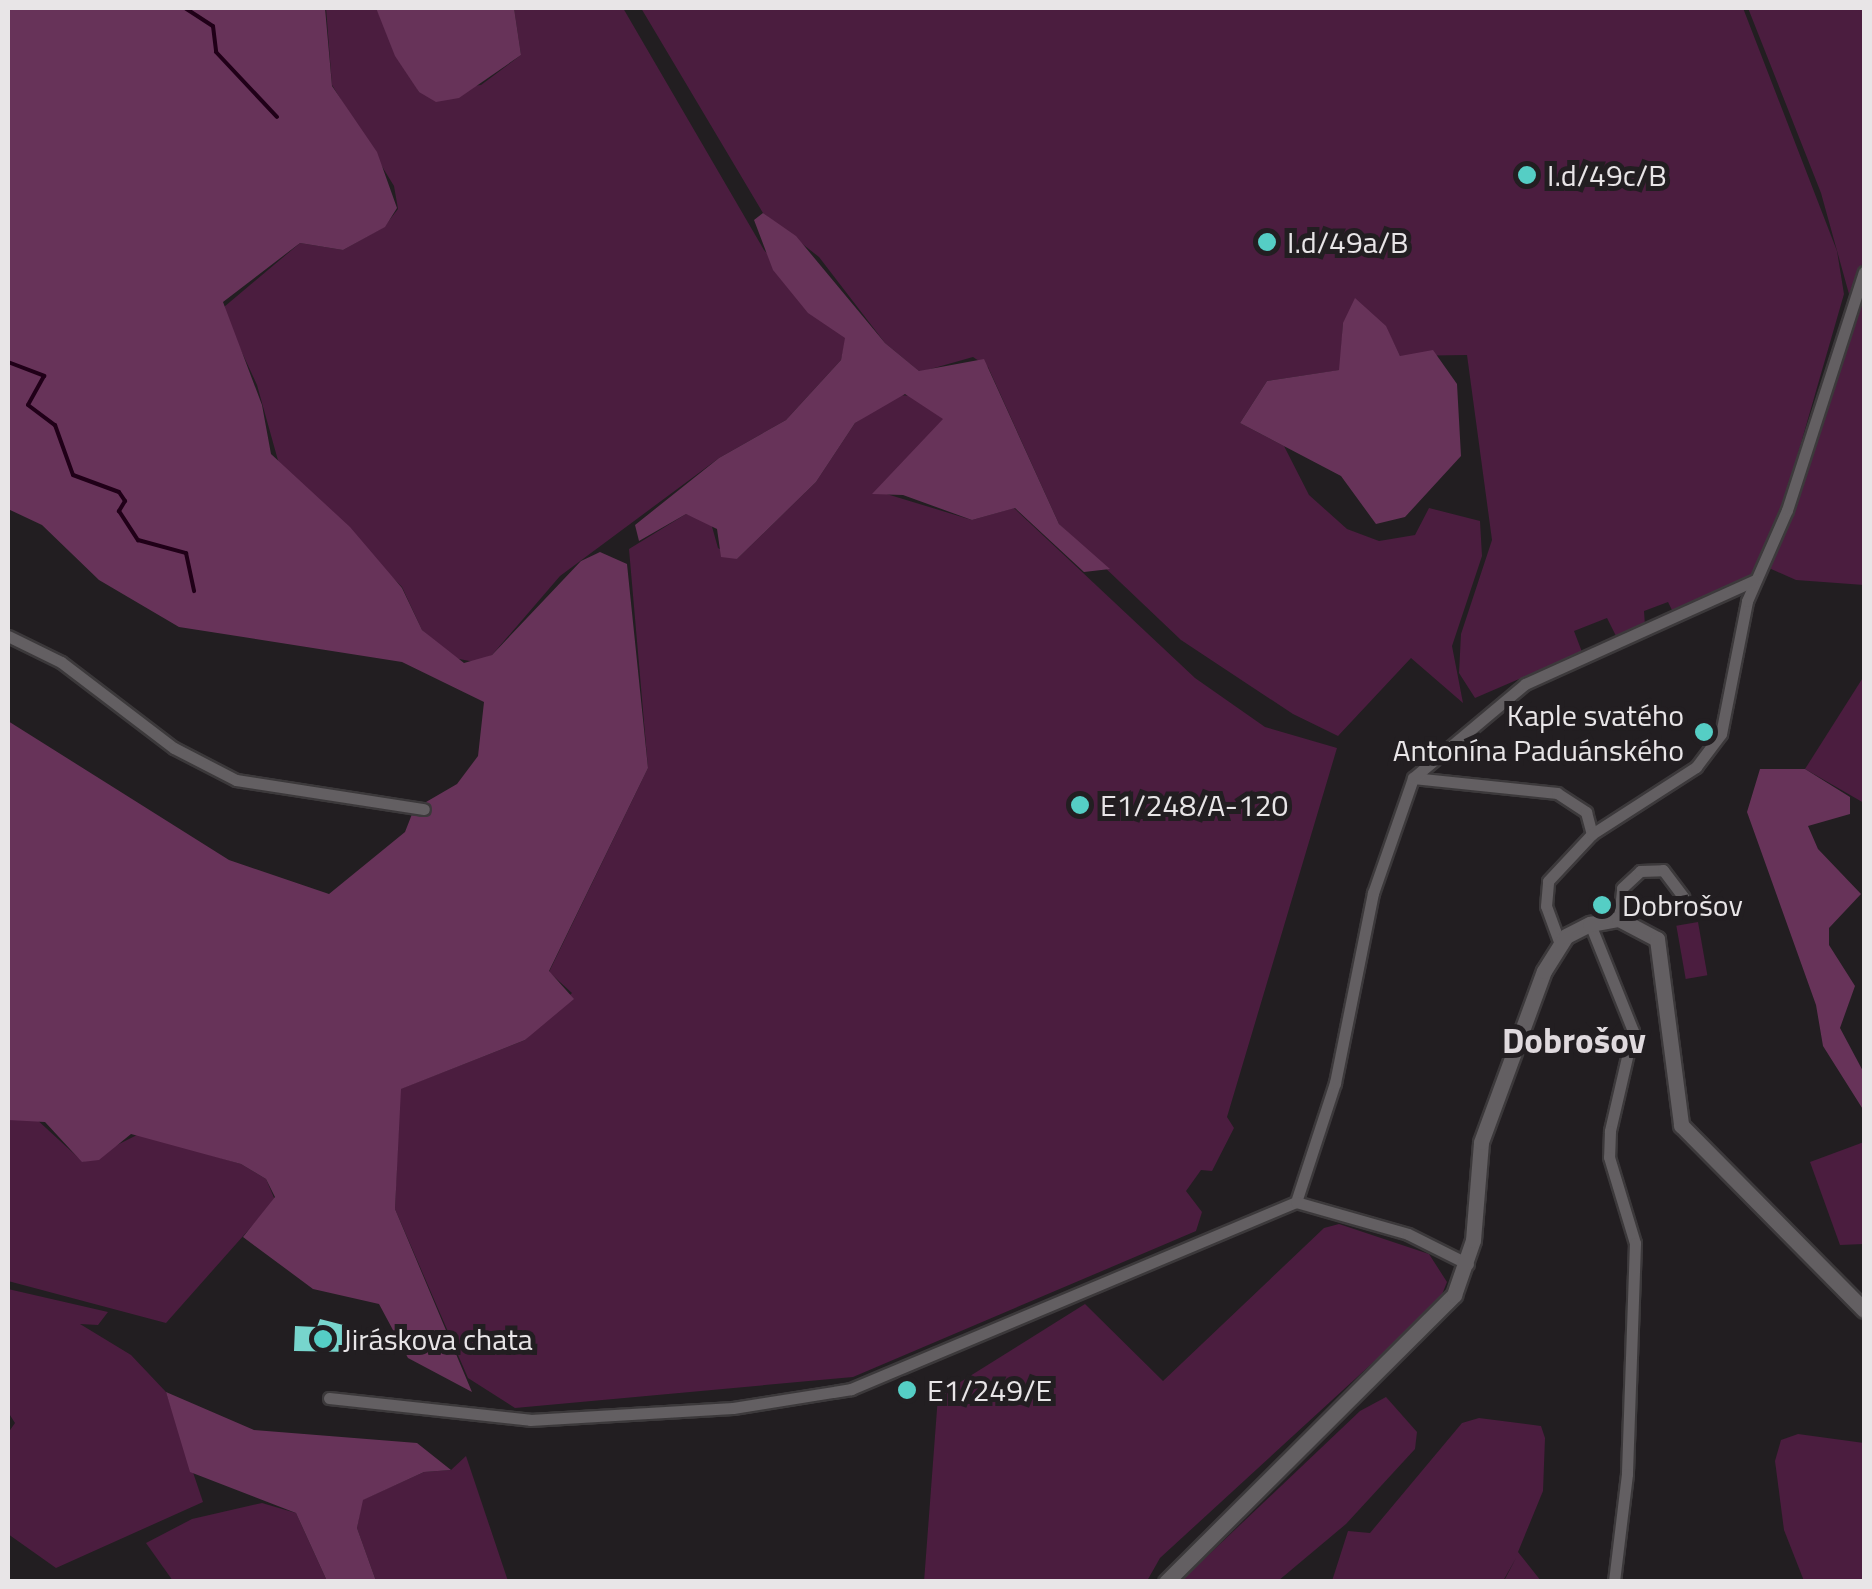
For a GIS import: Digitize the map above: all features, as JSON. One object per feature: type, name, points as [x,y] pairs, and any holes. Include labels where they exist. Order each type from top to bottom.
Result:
[{"type":"street","points":[[1560,944],[1546,906],[1548,881],[1592,834],[1670,788],[1721,734],[1755,580],[1788,510],[1864,272]]},
{"type":"street","points":[[1296,1202],[1335,1082],[1373,894],[1413,778],[1525,684],[1755,580]]},
{"type":"street","points":[[8,636],[61,662],[174,748],[236,780],[340,802],[424,809]]},
{"type":"street","points":[[1413,778],[1540,789],[1586,812],[1618,817]]},
{"type":"street","points":[[1586,812],[1592,834]]},
{"type":"street","points":[[1619,920],[1622,888],[1640,872],[1663,870],[1683,897]]},
{"type":"street","points":[[1166,1582],[1445,1306],[1468,1264],[1481,1142],[1560,944],[1590,924],[1619,920],[1650,932],[1661,949],[1681,1125],[1864,1310]]},
{"type":"street","points":[[1590,924],[1634,1031],[1610,1132],[1609,1158],[1635,1243],[1627,1474],[1614,1582]]},
{"type":"street","points":[[329,1398],[530,1420],[734,1408],[851,1389],[1296,1202],[1423,1239],[1468,1264]]},
{"type":"shaded area","points":[[8,8],[325,8],[332,86],[377,152],[397,208],[385,227],[343,250],[300,243],[223,302],[262,405],[271,454],[350,527],[402,588],[422,630],[464,663],[492,655],[581,561],[600,552],[627,564],[648,768],[549,971],[574,999],[525,1040],[401,1089],[395,1209],[472,1392],[408,1358],[379,1304],[313,1289],[243,1237],[275,1197],[266,1179],[241,1164],[131,1134],[99,1160],[82,1162],[45,1122],[8,1120],[8,721],[229,860],[329,894],[405,832],[414,809],[457,784],[478,756],[484,702],[402,662],[179,627],[99,580],[42,525],[8,509]]},
{"type":"shaded area","points":[[326,8],[376,8],[419,92],[481,85],[521,55],[514,8],[623,8],[764,250],[846,338],[841,360],[786,420],[719,458],[560,576],[492,655],[475,662],[454,658],[422,630],[402,587],[279,464],[257,385],[225,316],[224,307],[300,243],[343,250],[384,227],[398,209],[394,186],[332,85]]},
{"type":"shaded area","points":[[376,8],[514,8],[521,55],[459,98],[436,102],[419,92],[395,56]]},
{"type":"shaded area","points":[[641,8],[1743,8],[1837,251],[1844,294],[1782,509],[1758,565],[1748,579],[1674,614],[1668,602],[1644,611],[1645,626],[1617,638],[1607,618],[1574,631],[1582,652],[1475,698],[1459,673],[1461,634],[1492,540],[1467,355],[1400,356],[1385,326],[1343,323],[1340,370],[1267,381],[1240,423],[1284,446],[1309,495],[1347,529],[1379,541],[1415,535],[1429,508],[1480,521],[1482,556],[1452,646],[1463,703],[1411,658],[1338,736],[1293,714],[1181,640],[1059,524],[988,367],[973,357],[920,372],[885,343],[819,257],[763,213]]},
{"type":"shaded area","points":[[1748,8],[1864,8],[1864,260],[1849,294],[1821,193]]},
{"type":"shaded area","points":[[763,213],[796,236],[885,343],[919,371],[984,359],[1059,524],[1110,569],[1084,572],[1015,508],[972,520],[903,495],[872,494],[943,419],[905,394],[855,423],[816,482],[737,559],[721,557],[717,529],[686,514],[639,541],[635,525],[719,458],[786,420],[841,360],[845,338],[808,313],[773,270],[754,220]]},
{"type":"shaded area","points":[[1864,284],[1864,585],[1796,580],[1769,568]]},
{"type":"shaded area","points":[[1355,298],[1386,326],[1400,356],[1433,350],[1457,384],[1461,456],[1405,517],[1376,524],[1341,476],[1240,423],[1267,381],[1339,370],[1343,323]]},
{"type":"shaded area","points":[[898,395],[915,396],[944,419],[880,492],[972,520],[1014,508],[1195,678],[1265,727],[1337,748],[1227,1117],[1234,1128],[1212,1171],[1201,1170],[1186,1191],[1202,1212],[1196,1231],[853,1377],[515,1408],[468,1378],[395,1209],[400,1089],[525,1040],[572,993],[549,972],[648,768],[629,549],[686,514],[711,523],[718,548],[737,559],[816,482],[855,423]]},
{"type":"shaded area","points":[[1864,676],[1864,803],[1805,769]]},
{"type":"shaded area","points":[[1760,769],[1805,769],[1850,797],[1850,814],[1808,826],[1818,849],[1861,894],[1829,928],[1829,945],[1855,986],[1840,1028],[1864,1073],[1864,1111],[1823,1046],[1816,1005],[1747,812]]},
{"type":"shaded area","points":[[1698,922],[1707,975],[1686,979],[1676,926]]},
{"type":"shaded area","points":[[34,1117],[83,1162],[139,1134],[241,1164],[266,1179],[275,1200],[166,1323],[8,1281],[8,1120]]},
{"type":"shaded area","points":[[1864,1142],[1864,1244],[1840,1245],[1810,1162]]},
{"type":"shaded area","points":[[1339,1224],[1429,1254],[1447,1282],[1439,1302],[1160,1558],[1147,1581],[924,1582],[938,1396],[1085,1304],[1163,1381],[1324,1228]]},
{"type":"shaded area","points":[[8,1289],[108,1312],[98,1325],[80,1324],[131,1355],[166,1392],[203,1502],[56,1568],[8,1534],[8,1433],[15,1423],[8,1412]]},
{"type":"shaded area","points":[[166,1392],[254,1430],[417,1443],[451,1470],[424,1472],[363,1500],[357,1528],[376,1581],[327,1581],[296,1513],[190,1472]]},
{"type":"shaded area","points":[[1386,1397],[1417,1432],[1415,1449],[1346,1524],[1278,1581],[1181,1581],[1360,1411]]},
{"type":"shaded area","points":[[1479,1418],[1541,1426],[1545,1438],[1543,1491],[1518,1552],[1541,1581],[1504,1581],[1516,1558],[1503,1581],[1332,1581],[1348,1531],[1370,1533],[1462,1423]]},
{"type":"shaded area","points":[[1798,1434],[1864,1443],[1864,1581],[1804,1581],[1784,1530],[1775,1461],[1781,1440]]},
{"type":"shaded area","points":[[466,1456],[508,1581],[376,1581],[357,1528],[362,1500],[424,1472],[451,1470]]},
{"type":"shaded area","points":[[262,1503],[296,1513],[327,1581],[173,1581],[146,1543],[192,1519]]},
{"type":"building","name":"Jiráskova chata","points":[[320,1319],[351,1327],[351,1352],[294,1351],[295,1326],[317,1327]]},
{"type":"waterway","points":[[185,8],[213,26],[216,52],[277,117]]},
{"type":"waterway","points":[[8,362],[44,376],[28,405],[55,425],[73,475],[119,492],[125,501],[119,511],[138,540],[186,553],[194,591]]},
{"type":"place","name":"I.d/49c/B","points":[[1527,175]]},
{"type":"place","name":"I.d/49a/B","points":[[1267,242]]},
{"type":"place","name":"Kaple svatého Antonína Paduánského","points":[[1704,732]]},
{"type":"place","name":"E1/248/A-120","points":[[1080,805]]},
{"type":"place","name":"Dobrošov","points":[[1602,905]]},
{"type":"place","name":"Jiráskova chata","points":[[323,1339]]},
{"type":"place","name":"E1/249/E","points":[[907,1390]]},
{"type":"district","name":"Dobrošov","points":[[1574,1040]]}]
